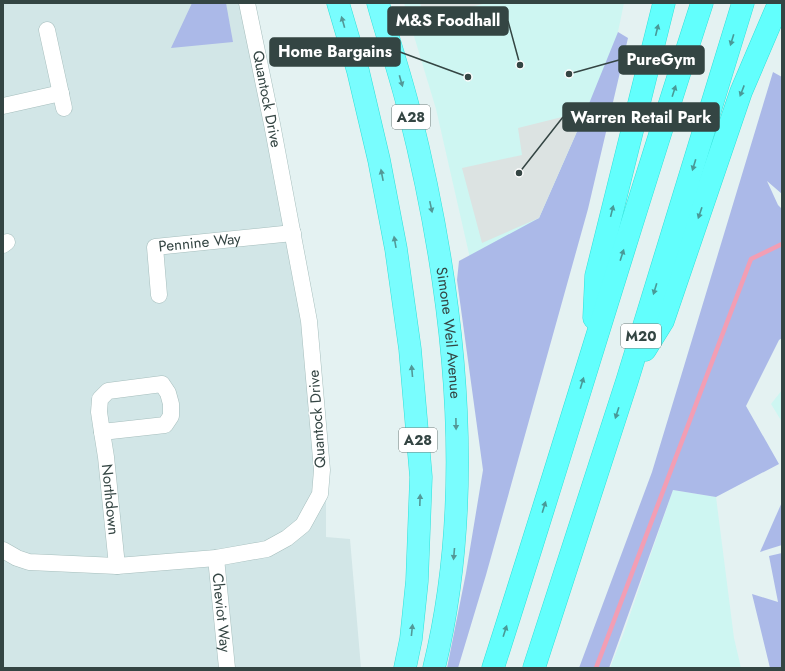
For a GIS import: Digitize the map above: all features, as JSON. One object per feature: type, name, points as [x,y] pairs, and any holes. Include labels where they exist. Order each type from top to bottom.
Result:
[{"type":"highway","name":"A28","points":[[338,3],[358,71],[379,160],[396,249],[410,349],[421,477],[418,581],[411,639],[405,668]]},
{"type":"highway","name":"Simone Weil Avenue","points":[[378,3],[409,108],[436,232],[448,312],[456,396],[457,478],[454,553],[447,612],[434,668]]},
{"type":"highway","name":"M20","points":[[593,346],[596,276],[664,3]]},
{"type":"highway","name":"M20","points":[[493,668],[702,3]]},
{"type":"highway","name":"M20","points":[[534,668],[627,381],[743,3]]},
{"type":"highway","name":"M20","points":[[627,381],[663,321],[741,92],[779,3]]},
{"type":"street","name":"Quantock Drive","points":[[3,550],[17,558],[29,562],[117,566],[216,558],[267,549],[287,538],[303,525],[320,494],[322,470],[310,329],[272,124],[247,3]]},
{"type":"street","points":[[3,106],[62,101],[47,30]]},
{"type":"street","name":"Pennine Way","points":[[159,296],[154,248],[293,233]]},
{"type":"street","name":"Northdown","points":[[102,432],[164,425],[171,416],[168,393],[162,384],[108,391],[100,399],[99,412],[102,432],[106,457],[117,566]]},
{"type":"street","name":"Cheviot Way","points":[[216,558],[227,668]]},
{"type":"shaded area","points":[[3,3],[249,3],[267,72],[326,478],[326,537],[350,539],[361,668],[3,668]]},
{"type":"shaded area","points":[[192,3],[226,3],[233,42],[171,48]]},
{"type":"shaded area","points":[[404,3],[624,3],[575,238],[472,267],[436,109]]},
{"type":"shaded area","points":[[420,3],[487,3],[424,18]]},
{"type":"shaded area","points":[[618,32],[628,38],[588,209],[486,575],[458,668],[447,668],[466,573],[483,470],[457,280],[459,261],[539,218],[586,111]]},
{"type":"shaded area","points":[[773,72],[782,77],[782,194],[767,181],[778,205],[782,209],[782,338],[779,340],[746,406],[779,464],[716,497],[673,490],[609,668],[579,668],[652,472]]},
{"type":"shaded area","points":[[586,111],[539,218],[482,243],[462,168],[522,155],[518,128]]},
{"type":"shaded area","points":[[782,390],[782,422],[771,404]]},
{"type":"shaded area","points":[[673,490],[716,497],[734,638],[741,668],[610,668],[623,635]]},
{"type":"shaded area","points":[[782,502],[782,545],[760,552]]},
{"type":"shaded area","points":[[782,553],[782,668],[770,668],[752,594],[778,602],[769,556]]},
{"type":"waterway","points":[[596,668],[751,259],[782,244]]},
{"type":"place","name":"M&S Foodhall","points":[[520,65]]},
{"type":"place","name":"PureGym","points":[[569,74]]},
{"type":"place","name":"Home Bargains","points":[[468,77]]},
{"type":"place","name":"Warren Retail Park","points":[[519,173]]}]
